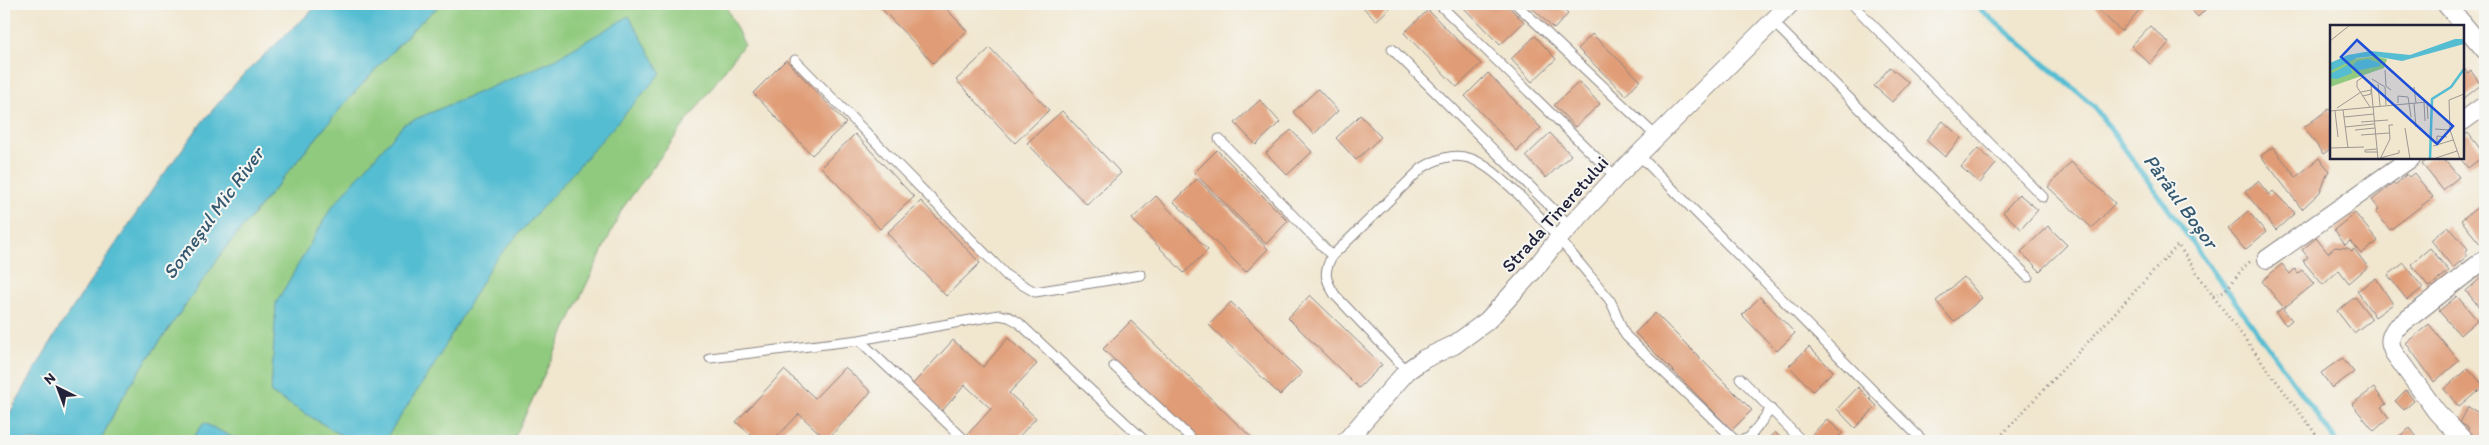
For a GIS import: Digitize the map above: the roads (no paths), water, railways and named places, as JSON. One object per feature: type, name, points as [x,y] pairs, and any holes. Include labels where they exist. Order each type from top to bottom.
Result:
[{"type":"street","name":"Strada Tineretului","points":[[1346,441],[1407,371],[1424,359],[1469,336],[1487,321],[1616,177],[1790,4]]},
{"type":"street","points":[[2446,4],[2464,25]]},
{"type":"street","points":[[2464,25],[2485,50]]},
{"type":"street","points":[[2464,120],[2485,105]]},
{"type":"street","points":[[2267,260],[2410,159]]},
{"type":"street","points":[[2464,441],[2436,411],[2389,344],[2390,337],[2395,329],[2485,259]]},
{"type":"lane","points":[[1439,4],[1616,177]]},
{"type":"lane","points":[[1516,4],[1657,137]]},
{"type":"lane","points":[[1852,4],[2042,197]]},
{"type":"lane","points":[[1773,22],[2028,277]]},
{"type":"lane","points":[[1392,49],[1564,233],[1609,298],[1616,310],[1618,323],[1626,336],[1737,441],[1749,438],[1771,410]]},
{"type":"lane","points":[[796,60],[1007,276],[1035,292],[1141,275]]},
{"type":"lane","points":[[1219,139],[1332,256]]},
{"type":"lane","points":[[1638,154],[1923,441]]},
{"type":"lane","points":[[1407,371],[1335,295],[1327,282],[1326,268],[1332,256],[1422,168],[1436,160],[1452,156],[1468,158],[1482,164],[1564,233]]},
{"type":"lane","points":[[710,358],[859,340],[999,315],[1009,317],[1018,322],[1145,441]]},
{"type":"lane","points":[[859,340],[966,441]]},
{"type":"lane","points":[[1114,366],[1194,441]]},
{"type":"lane","points":[[1740,378],[1802,441]]},
{"type":"water","name":"Someşul Mic River","points":[[319,4],[441,4],[413,29],[345,103],[224,250],[144,364],[120,401],[100,441],[4,441],[4,423],[59,328],[155,186],[203,121],[242,76]]},
{"type":"water","points":[[629,16],[661,73],[492,264],[433,367],[384,441],[351,441],[271,393],[276,303],[331,208],[404,124],[550,62]]},
{"type":"water","points":[[204,423],[240,441],[191,441]]},
{"type":"waterway","name":"Pârâul Boșor","points":[[1974,4],[2093,105],[2336,441]]}]
